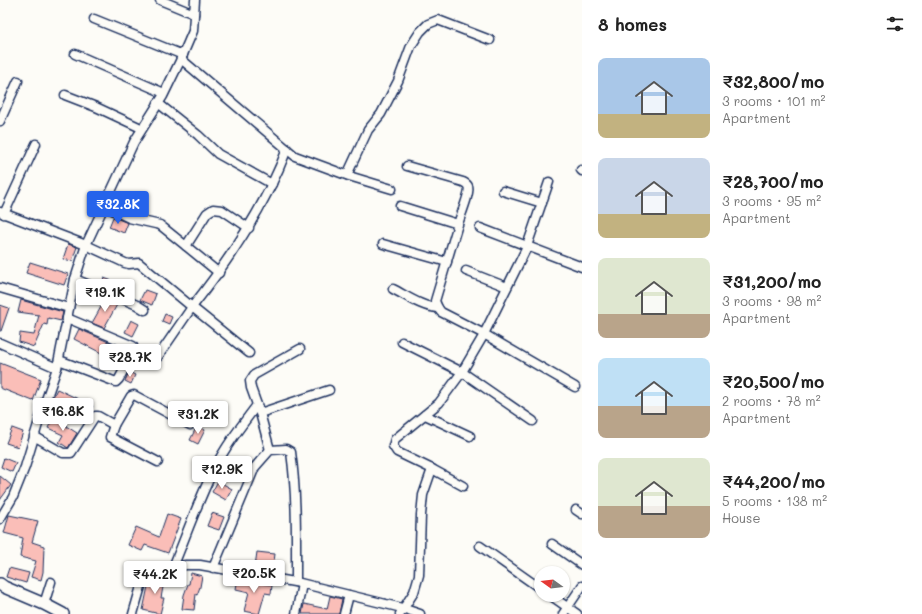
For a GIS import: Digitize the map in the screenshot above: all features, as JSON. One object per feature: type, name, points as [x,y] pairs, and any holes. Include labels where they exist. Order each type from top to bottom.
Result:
[{"type":"main road","points":[[1,588],[44,604],[63,614]]},
{"type":"street","points":[[160,0],[194,14]]},
{"type":"street","points":[[0,519],[15,491],[25,467],[58,364],[75,279],[86,245],[142,128],[164,93],[182,57],[192,31],[195,0]]},
{"type":"street","points":[[94,19],[182,57],[296,156],[347,175],[392,189]]},
{"type":"street","points":[[347,175],[368,130],[381,114],[398,81],[411,46],[420,32],[428,24],[438,20],[490,40]]},
{"type":"street","points":[[75,54],[164,93]]},
{"type":"street","points":[[1,118],[18,81]]},
{"type":"street","points":[[66,95],[142,128]]},
{"type":"street","points":[[158,103],[198,135],[218,154],[272,184]]},
{"type":"street","points":[[36,144],[2,213],[86,245],[125,263],[139,263],[192,308],[249,353]]},
{"type":"street","points":[[157,358],[219,273],[249,228],[272,184],[287,149]]},
{"type":"street","points":[[407,166],[463,182],[468,185],[469,188],[435,301],[441,312],[484,334],[575,387]]},
{"type":"street","points":[[463,486],[397,452],[393,446],[395,439],[439,403],[462,372],[484,334],[527,246],[549,182]]},
{"type":"street","points":[[503,191],[542,203]]},
{"type":"street","points":[[104,206],[129,218],[160,225],[219,273]]},
{"type":"street","points":[[400,206],[458,224]]},
{"type":"street","points":[[186,246],[207,213],[213,209],[222,210],[249,228]]},
{"type":"street","points":[[480,228],[582,267]]},
{"type":"street","points":[[383,244],[447,262]]},
{"type":"street","points":[[466,271],[508,287]]},
{"type":"street","points":[[75,279],[145,310]]},
{"type":"street","points":[[0,288],[69,308]]},
{"type":"street","points":[[393,289],[417,302],[432,308],[438,308]]},
{"type":"street","points":[[67,318],[133,346]]},
{"type":"street","points":[[402,342],[462,372],[532,421]]},
{"type":"street","points":[[0,344],[116,382],[128,362]]},
{"type":"street","points":[[270,450],[250,381],[254,375],[300,349]]},
{"type":"street","points":[[173,567],[212,473],[226,448],[242,425],[259,409],[329,390]]},
{"type":"street","points":[[158,462],[111,438],[110,434],[114,425],[131,396],[134,395],[190,425]]},
{"type":"street","points":[[425,415],[470,436]]},
{"type":"street","points":[[34,436],[63,453],[68,454],[71,453],[95,416],[98,416],[114,425]]},
{"type":"street","points":[[213,568],[255,467],[270,450],[286,449],[290,452],[296,492],[299,583],[296,614]]},
{"type":"street","points":[[401,611],[414,592],[419,575],[423,495],[432,469]]},
{"type":"street","points":[[552,544],[582,565]]},
{"type":"street","points":[[480,546],[534,584]]},
{"type":"street","points":[[133,614],[144,576],[147,571],[186,565],[213,568],[299,583],[349,595],[401,611],[420,614]]},
{"type":"street","points":[[44,604],[51,582]]},
{"type":"street","points":[[565,611],[582,586]]},
{"type":"street","points":[[344,614],[349,595]]},
{"type":"street","points":[[557,602],[565,611],[577,614]]},
{"type":"building","points":[[113,217],[128,223],[124,233],[109,227]]},
{"type":"building","points":[[68,244],[77,247],[72,261],[63,259]]},
{"type":"building","points":[[30,262],[68,274],[64,285],[26,273]]},
{"type":"building","points":[[104,278],[126,286],[123,293],[102,284]]},
{"type":"building","points":[[145,290],[156,294],[152,305],[140,300]]},
{"type":"building","points":[[106,298],[118,303],[104,328],[92,323]]},
{"type":"building","points":[[21,300],[63,312],[61,321],[48,318],[47,325],[44,324],[34,347],[19,342],[20,333],[34,335],[39,315],[18,312]]},
{"type":"building","points":[[0,305],[9,308],[1,331],[0,331]]},
{"type":"building","points":[[165,314],[172,317],[169,324],[162,321]]},
{"type":"building","points":[[131,320],[139,324],[133,336],[125,332]]},
{"type":"building","points":[[79,329],[113,344],[112,345],[125,353],[121,359],[109,353],[107,356],[74,339]]},
{"type":"building","points":[[0,363],[41,379],[33,401],[0,388]]},
{"type":"building","points":[[129,372],[135,375],[131,384],[125,381]]},
{"type":"building","points":[[57,389],[93,406],[88,416],[52,399]]},
{"type":"building","points":[[53,418],[77,433],[68,448],[59,442],[63,435],[48,428]]},
{"type":"building","points":[[197,426],[205,430],[198,444],[190,440]]},
{"type":"building","points":[[12,428],[23,432],[18,447],[6,443]]},
{"type":"building","points":[[4,458],[16,463],[12,472],[1,467]]},
{"type":"building","points":[[0,476],[11,485],[0,500]]},
{"type":"building","points":[[218,481],[232,489],[226,500],[212,492]]},
{"type":"building","points":[[212,513],[224,517],[219,530],[207,526]]},
{"type":"building","points":[[167,514],[181,519],[168,553],[145,545],[142,551],[128,545],[136,527],[159,537]]},
{"type":"building","points":[[9,515],[38,521],[32,542],[44,546],[43,572],[41,580],[31,577],[36,561],[20,557],[23,538],[4,533]]},
{"type":"building","points":[[257,552],[275,554],[273,569],[255,566]]},
{"type":"building","points":[[9,568],[29,573],[26,583],[6,577]]},
{"type":"building","points":[[191,573],[202,576],[200,587],[197,595],[196,594],[194,610],[182,609],[184,595],[189,584]]},
{"type":"building","points":[[158,575],[165,576],[161,598],[164,598],[160,614],[143,610],[150,577]]},
{"type":"building","points":[[238,578],[251,580],[251,582],[272,585],[271,594],[265,593],[259,614],[244,611],[249,592],[236,589]]},
{"type":"building","points":[[330,596],[342,599],[339,614],[302,614],[304,604],[327,609]]}]
